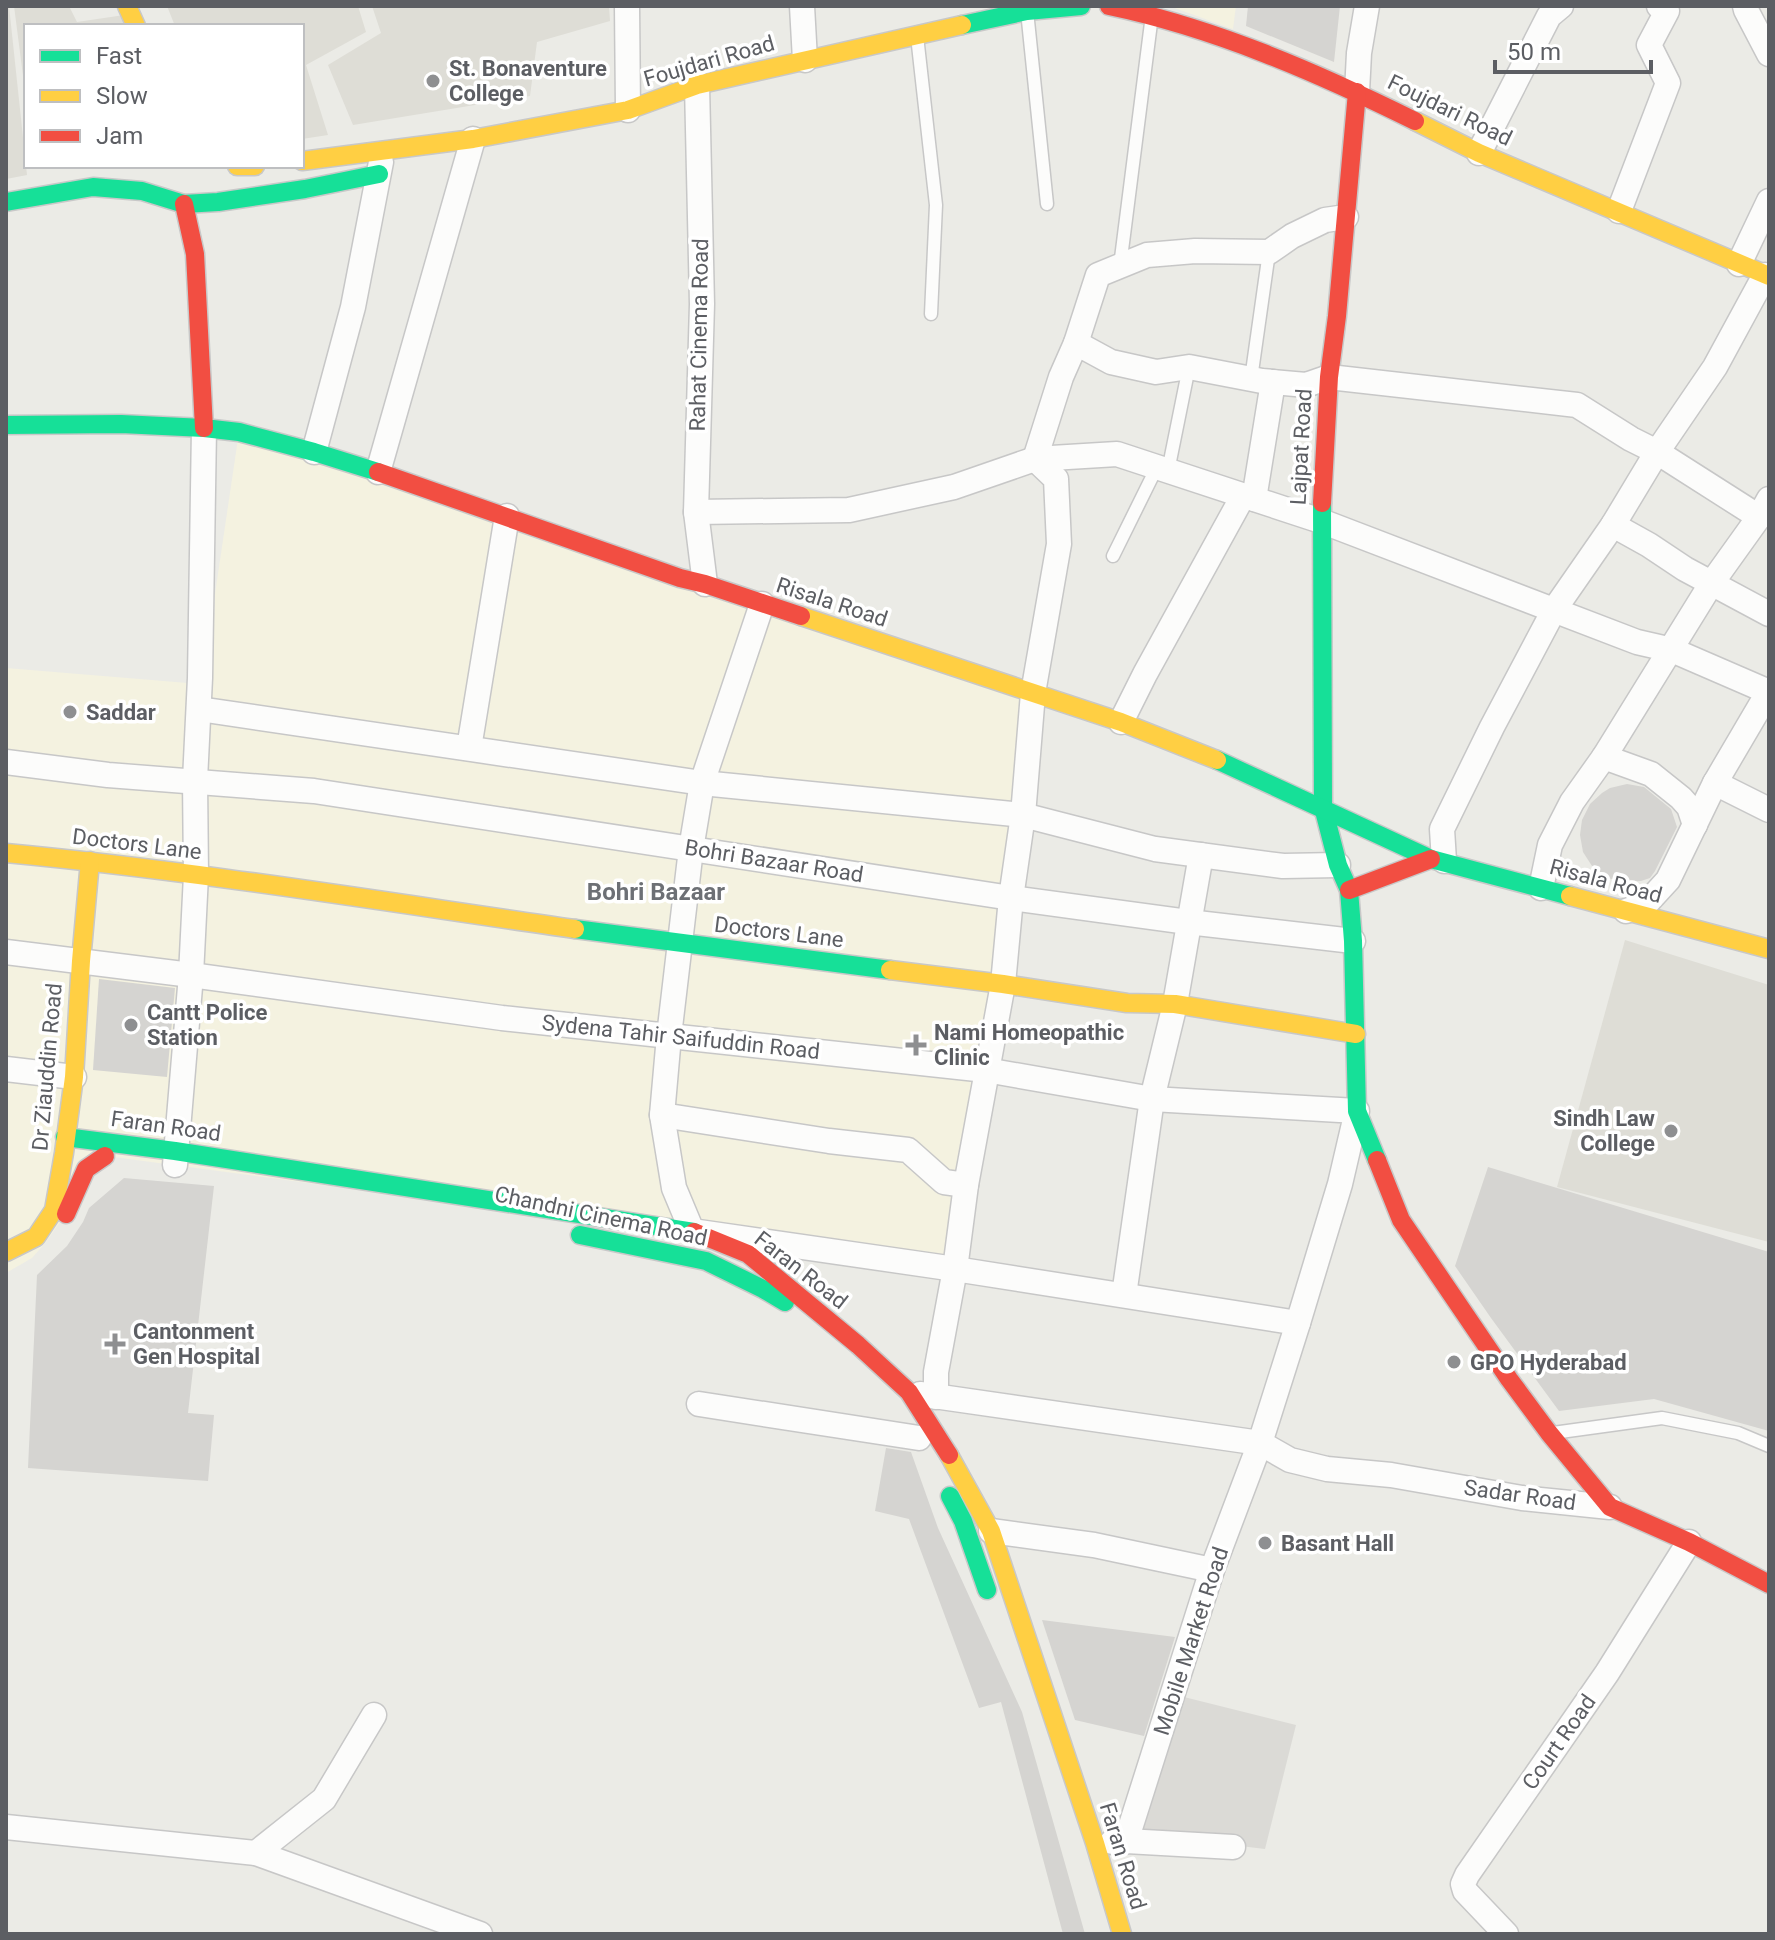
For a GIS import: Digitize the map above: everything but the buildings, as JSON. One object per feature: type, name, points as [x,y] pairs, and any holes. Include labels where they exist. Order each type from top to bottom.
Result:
[{"type":"street","points":[[627,6],[628,110]]},
{"type":"street","points":[[802,6],[805,60]]},
{"type":"street","name":"Foujdari Road","points":[[304,161],[381,163],[473,139],[628,110],[697,85],[805,60],[1027,11],[1081,6]]},
{"type":"street","name":"Foujdari Road","points":[[1109,6],[1152,15],[1226,39],[1357,92],[1479,153],[1767,275]]},
{"type":"street","points":[[1357,92],[1359,53],[1367,6]]},
{"type":"street","points":[[1479,153],[1549,16],[1561,6]]},
{"type":"street","points":[[1619,211],[1668,83],[1649,45],[1667,11],[1659,6]]},
{"type":"street","points":[[1745,6],[1769,54]]},
{"type":"street","name":"Rahat Cinema Road","points":[[697,85],[702,304],[696,512],[705,584]]},
{"type":"street","name":"Lajpat Road","points":[[1357,92],[1329,377],[1321,521],[1323,807],[1338,865],[1349,890],[1357,1111]]},
{"type":"street","points":[[378,472],[473,139]]},
{"type":"street","points":[[6,202],[93,187],[142,191],[184,204],[218,202],[305,189],[381,163],[353,307],[314,452]]},
{"type":"street","points":[[1739,264],[1769,201]]},
{"type":"street","points":[[175,1158],[191,975],[196,875],[195,780],[204,428],[195,254],[184,204]]},
{"type":"street","points":[[1035,459],[1098,275],[1147,255],[1195,251],[1269,252],[1292,236],[1325,220],[1346,217]]},
{"type":"street","points":[[1349,890],[1438,860],[1442,829],[1554,610],[1715,367],[1767,275]]},
{"type":"street","points":[[1076,343],[1111,362],[1156,372],[1189,367],[1306,385],[1329,377],[1577,405],[1631,439],[1764,508],[1711,584],[1604,757],[1572,802],[1550,845],[1541,888]]},
{"type":"street","points":[[1121,722],[1145,674],[1248,497],[1262,380]]},
{"type":"street","name":"Risala Road","points":[[6,425],[121,424],[204,428],[239,432],[314,452],[680,578],[1121,722],[1241,770],[1438,860],[1769,949]]},
{"type":"street","points":[[696,512],[849,510],[954,487],[1035,459],[1117,454],[1321,521],[1637,642],[1672,650],[1769,692],[1715,783],[1668,880],[1646,904],[1626,911]]},
{"type":"street","points":[[936,1397],[936,1372],[955,1269],[966,1185],[1003,984],[1023,815],[1033,693],[1059,544],[1056,479],[1035,459]]},
{"type":"street","points":[[469,748],[507,516]]},
{"type":"street","points":[[1613,525],[1711,584],[1769,614]]},
{"type":"street","points":[[762,604],[702,783],[669,1036],[662,1115],[674,1188],[692,1231],[1298,1323]]},
{"type":"street","points":[[199,709],[702,783],[1023,815],[1155,849],[1283,866],[1338,865]]},
{"type":"street","points":[[1604,757],[1651,774],[1689,807],[1695,825]]},
{"type":"street","name":"Bohri Bazaar Road","points":[[6,762],[108,775],[314,791],[1011,898],[1353,941]]},
{"type":"street","points":[[1715,783],[1769,810]]},
{"type":"street","name":"Doctors Lane","points":[[6,853],[196,875],[1127,1003],[1175,1004],[1356,1034]]},
{"type":"street","points":[[1124,1295],[1152,1099],[1175,1004],[1201,855]]},
{"type":"street","name":"Dr Ziauddin Road","points":[[6,1252],[36,1237],[54,1210],[74,1077],[90,861]]},
{"type":"street","name":"Sydena Tahir Saifuddin Road","points":[[6,952],[502,1018],[986,1070],[1152,1099],[1357,1111]]},
{"type":"street","points":[[6,1069],[74,1077]]},
{"type":"street","points":[[1357,1111],[1401,1220],[1509,1379],[1610,1507]]},
{"type":"street","name":"Mobile Market Road","points":[[1126,1841],[1212,1570],[1260,1443],[1298,1323],[1340,1184],[1357,1111]]},
{"type":"street","points":[[662,1115],[908,1150],[944,1182],[966,1185]]},
{"type":"street","name":"Faran Road","points":[[65,1145],[692,1231],[748,1254],[858,1345],[909,1392],[945,1448],[991,1531],[1095,1843],[1122,1934]]},
{"type":"street","name":"Chandni Cinema Road","points":[[65,1145],[105,1156],[175,1158],[435,1204],[706,1261],[763,1289],[845,1348],[897,1406],[919,1438],[963,1521],[994,1610]]},
{"type":"street","points":[[23,1264],[46,1242],[70,1208],[86,1169],[105,1156]]},
{"type":"street","name":"Sadar Road","points":[[909,1392],[1260,1443],[1290,1460],[1327,1469],[1391,1475],[1522,1498],[1610,1507],[1689,1542],[1769,1584]]},
{"type":"street","points":[[699,1404],[919,1438]]},
{"type":"street","points":[[991,1531],[1094,1545],[1212,1570]]},
{"type":"street","name":"Court Road","points":[[1506,1934],[1465,1891],[1463,1884],[1467,1875],[1607,1673],[1689,1542]]},
{"type":"street","points":[[256,1853],[324,1799],[374,1715]]},
{"type":"street","points":[[1058,1787],[1084,1860],[1104,1934]]},
{"type":"street","points":[[6,1827],[256,1853],[480,1934]]},
{"type":"street","points":[[1095,1843],[1126,1841],[1233,1847]]},
{"type":"lane","points":[[1027,11],[1047,204]]},
{"type":"lane","points":[[1120,266],[1152,15]]},
{"type":"lane","points":[[917,36],[936,205],[931,314]]},
{"type":"lane","points":[[1262,380],[1269,252]]},
{"type":"lane","points":[[1113,556],[1162,469],[1189,367]]},
{"type":"lane","points":[[1549,1433],[1662,1418],[1738,1433],[1769,1446]]},
{"type":"shaded area","points":[[6,6],[9,6],[27,175],[6,179]]},
{"type":"shaded area","points":[[14,6],[69,6],[77,22],[131,14],[134,24],[24,24],[24,84]]},
{"type":"shaded area","points":[[167,6],[358,6],[366,32],[306,65],[328,135],[304,139],[304,24],[174,24]]},
{"type":"shaded area","name":"St. Bonaventure College","points":[[372,6],[609,6],[610,21],[537,42],[530,96],[353,125],[328,65],[381,33]]},
{"type":"shaded area","points":[[1169,6],[1236,6],[1233,29]]},
{"type":"shaded area","name":"Bohri Bazaar","points":[[239,432],[1033,693],[955,1269],[106,1156],[46,1242],[32,1258],[6,1273],[6,668],[212,685],[215,594]]},
{"type":"shaded area","name":"Sindh Law College","points":[[1625,940],[1769,985],[1769,1242],[1557,1187]]},
{"type":"shaded area","points":[[1184,1697],[1296,1725],[1265,1849],[1142,1834]]},
{"type":"traffic: fast","points":[[962,25],[1027,11],[1081,6]]},
{"type":"traffic: fast","points":[[6,202],[93,187],[142,191],[184,204],[218,202],[379,174]]},
{"type":"traffic: fast","points":[[6,425],[121,424],[239,432],[378,472]]},
{"type":"traffic: fast","points":[[1322,503],[1323,807],[1338,865],[1349,890],[1357,1111],[1377,1160]]},
{"type":"traffic: fast","points":[[1217,760],[1431,859],[1570,896]]},
{"type":"traffic: fast","points":[[575,929],[890,970]]},
{"type":"traffic: fast","points":[[65,1137],[175,1151],[694,1232]]},
{"type":"traffic: fast","points":[[580,1235],[706,1261],[785,1302]]},
{"type":"traffic: fast","points":[[950,1496],[963,1521],[987,1590]]},
{"type":"traffic: slow","points":[[127,6],[135,24]]},
{"type":"traffic: slow","points":[[304,161],[473,139],[628,110],[697,85],[962,25]]},
{"type":"traffic: slow","points":[[1415,121],[1479,153],[1769,276]]},
{"type":"traffic: slow","points":[[801,616],[1121,722],[1217,760]]},
{"type":"traffic: slow","points":[[6,853],[220,878],[575,929]]},
{"type":"traffic: slow","points":[[6,1252],[36,1237],[54,1210],[74,1077],[90,861]]},
{"type":"traffic: slow","points":[[1570,896],[1769,949]]},
{"type":"traffic: slow","points":[[890,970],[1127,1003],[1175,1004],[1356,1034]]},
{"type":"traffic: slow","points":[[949,1455],[991,1531],[1095,1843],[1122,1934]]},
{"type":"traffic: jam","points":[[1109,6],[1227,39],[1341,86],[1415,121]]},
{"type":"traffic: jam","points":[[1322,503],[1329,377],[1357,92]]},
{"type":"traffic: jam","points":[[184,204],[195,254],[204,428]]},
{"type":"traffic: jam","points":[[378,472],[680,578],[801,616]]},
{"type":"traffic: jam","points":[[1349,890],[1431,859]]},
{"type":"traffic: jam","points":[[66,1214],[86,1169],[105,1156]]},
{"type":"traffic: jam","points":[[1377,1160],[1401,1220],[1509,1379],[1610,1507],[1689,1542],[1769,1584]]},
{"type":"traffic: jam","points":[[694,1232],[748,1254],[858,1345],[909,1392],[949,1455]]},
{"type":"place","name":"St. Bonaventure College","points":[[433,81]]},
{"type":"place","name":"Saddar","points":[[70,712]]},
{"type":"place","name":"Cantt Police Station","points":[[131,1025]]},
{"type":"place","name":"Nami Homeopathic Clinic","points":[[916,1045]]},
{"type":"place","name":"Sindh Law College","points":[[1671,1131]]},
{"type":"place","name":"Cantonment Gen Hospital","points":[[115,1344]]},
{"type":"place","name":"GPO Hyderabad","points":[[1454,1362]]},
{"type":"place","name":"Basant Hall","points":[[1265,1543]]},
{"type":"district","name":"Bohri Bazaar","points":[[656,892]]}]
